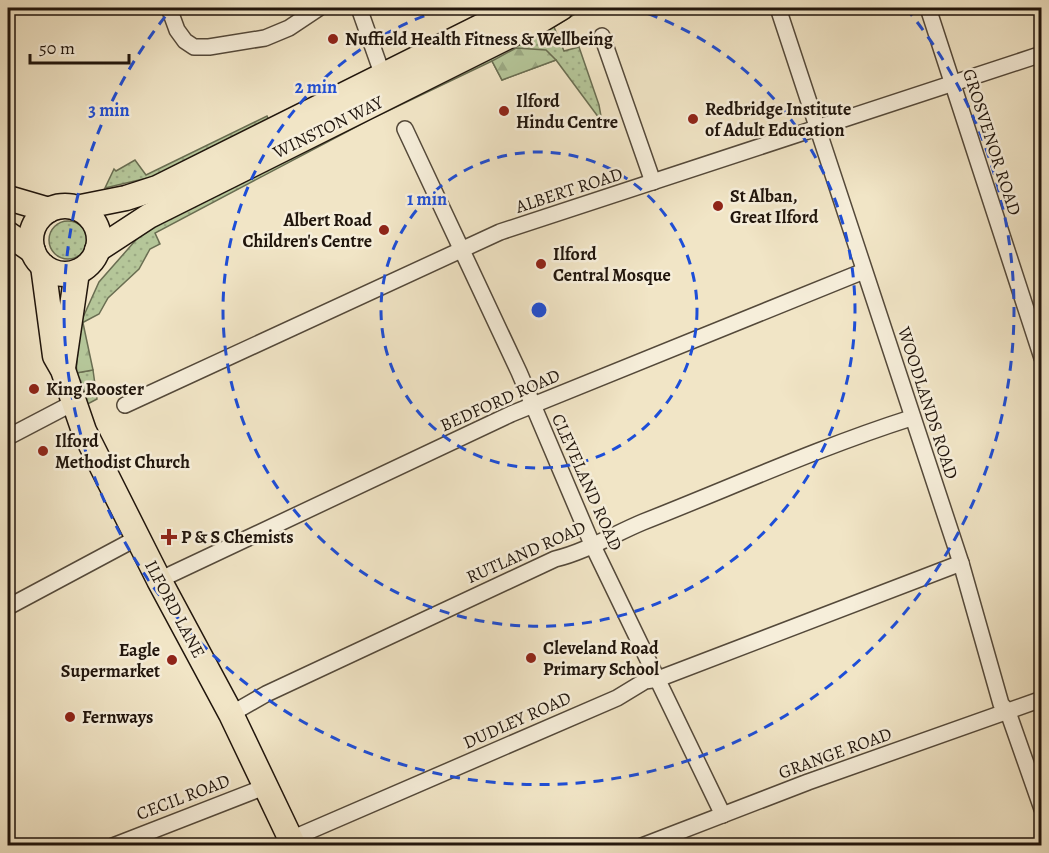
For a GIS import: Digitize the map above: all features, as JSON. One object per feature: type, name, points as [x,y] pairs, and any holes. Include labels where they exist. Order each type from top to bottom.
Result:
[{"type":"main road","name":"WINSTON WAY","points":[[76,208],[126,198],[157,188],[518,8]]},
{"type":"main road","name":"WINSTON WAY","points":[[98,250],[149,216],[561,8]]},
{"type":"main road","points":[[8,198],[48,210],[76,208],[85,212],[96,226],[98,250],[93,260],[77,272],[57,274],[8,234]]},
{"type":"main road","points":[[38,259],[32,232],[48,210]]},
{"type":"main road","name":"ILFORD LANE","points":[[38,259],[55,356],[63,370],[73,403],[137,538],[231,714],[293,842]]},
{"type":"main road","name":"ILFORD LANE","points":[[63,370],[77,272]]},
{"type":"street","points":[[169,8],[177,30],[185,41],[194,47],[209,47],[265,38],[289,28],[319,8]]},
{"type":"street","points":[[359,8],[383,76]]},
{"type":"street","name":"WOODLANDS ROAD","points":[[778,8],[911,418],[961,563],[1000,700],[1008,712],[1041,809]]},
{"type":"street","name":"GROSVENOR ROAD","points":[[928,8],[1041,358]]},
{"type":"street","points":[[602,36],[654,182]]},
{"type":"street","name":"ALBERT ROAD","points":[[125,405],[461,248],[500,232],[1041,54]]},
{"type":"street","name":"CLEVELAND ROAD","points":[[405,129],[533,405],[592,544],[723,815]]},
{"type":"street","name":"BEDFORD ROAD","points":[[159,580],[533,405],[864,271]]},
{"type":"street","points":[[8,437],[73,403]]},
{"type":"street","name":"RUTLAND ROAD","points":[[231,714],[267,694],[592,544],[911,418]]},
{"type":"street","points":[[8,607],[137,538]]},
{"type":"street","name":"DUDLEY ROAD","points":[[293,842],[617,698],[645,681],[658,680],[961,563]]},
{"type":"street","name":"GRANGE ROAD","points":[[642,846],[808,782],[1041,699]]},
{"type":"street","name":"CECIL ROAD","points":[[113,846],[267,786]]},
{"type":"green space","points":[[572,10],[575,14],[554,27],[564,51],[579,47],[599,105],[602,122],[556,60],[502,80],[492,61],[371,119],[155,233],[160,244],[150,249],[139,269],[108,298],[99,314],[80,324],[99,282],[142,233]]},
{"type":"green space","points":[[516,48],[546,50],[556,60],[502,80],[492,61]]},
{"type":"green space","points":[[267,116],[269,121],[156,176],[105,188],[114,169],[116,171],[135,160],[146,175]]},
{"type":"green space","points":[[68,221],[75,222],[81,227],[86,233],[86,247],[81,253],[75,258],[68,259],[61,258],[55,253],[50,247],[49,240],[50,233],[55,227],[61,222]]},
{"type":"green space","points":[[83,323],[93,370],[76,373],[80,324]]},
{"type":"green space","points":[[93,370],[97,399],[84,406],[76,373]]},
{"type":"place","name":"Nuffield Health Fitness & Wellbeing","points":[[333,39]]},
{"type":"place","name":"Ilford Hindu Centre","points":[[504,111]]},
{"type":"place","name":"Redbridge Institute of Adult Education","points":[[693,119]]},
{"type":"place","name":"St Alban, Great Ilford","points":[[718,206]]},
{"type":"place","name":"Albert Road Children's Centre","points":[[384,230]]},
{"type":"place","name":"Ilford Central Mosque","points":[[541,264]]},
{"type":"place","name":"King Rooster","points":[[34,389]]},
{"type":"place","name":"Ilford Methodist Church","points":[[43,451]]},
{"type":"place","name":"P & S Chemists","points":[[169,537]]},
{"type":"place","name":"Cleveland Road Primary School","points":[[531,658]]},
{"type":"place","name":"Eagle Supermarket","points":[[172,660]]},
{"type":"place","name":"Fernways","points":[[70,717]]}]
